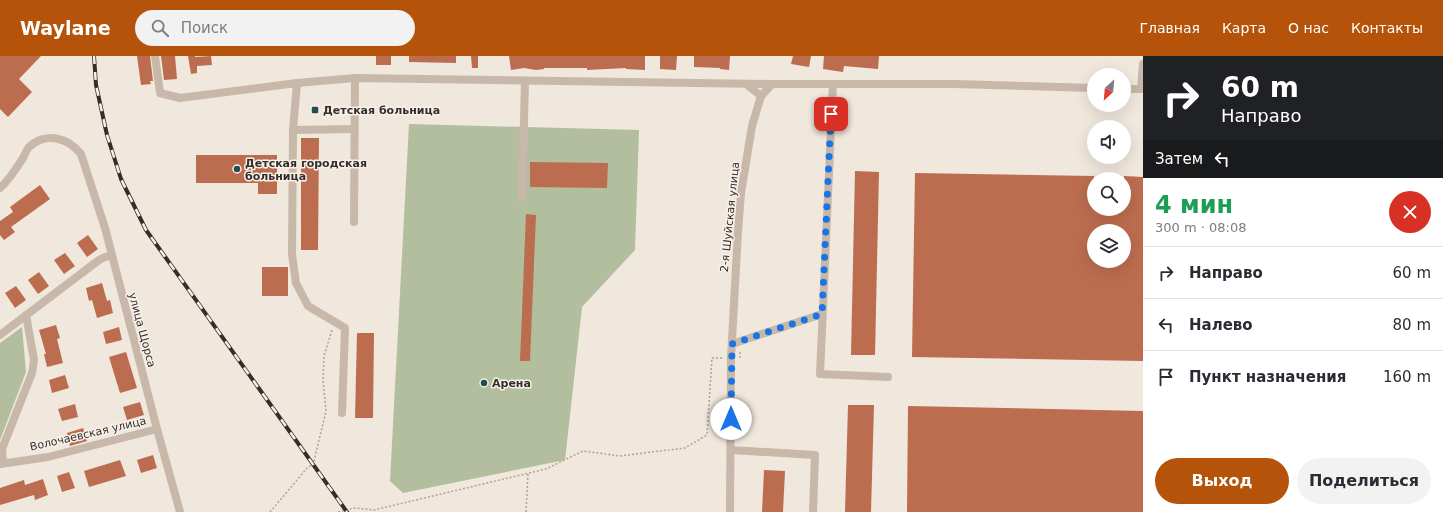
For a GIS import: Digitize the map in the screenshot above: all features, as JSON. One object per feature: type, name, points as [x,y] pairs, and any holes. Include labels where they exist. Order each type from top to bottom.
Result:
[{"type":"street","points":[[155,56],[160,93],[180,98],[297,82],[355,78],[746,84],[953,84],[1087,88]]},
{"type":"street","points":[[1131,89],[1142,89],[1143,64]]},
{"type":"street","points":[[354,222],[355,78]]},
{"type":"street","points":[[522,198],[525,81]]},
{"type":"street","points":[[297,82],[293,130],[292,254],[296,283],[308,306],[345,328],[342,413]]},
{"type":"street","points":[[746,84],[761,96]]},
{"type":"street","name":"2-я Шуйская улица","points":[[730,512],[731,358],[741,193],[752,126],[761,96],[772,84]]},
{"type":"street","points":[[833,84],[820,374],[888,377]]},
{"type":"street","points":[[293,130],[354,129]]},
{"type":"street","name":"улица Щорса","points":[[0,188],[12,175],[29,147],[37,142],[45,139],[58,138],[72,145],[81,154],[105,228],[180,512]]},
{"type":"street","points":[[0,335],[98,260],[112,256]]},
{"type":"street","points":[[732,344],[822,314]]},
{"type":"street","points":[[1,463],[2,449],[32,373],[34,360],[26,315]]},
{"type":"street","name":"Волочаевская улица","points":[[1,463],[48,457],[157,428]]},
{"type":"street","points":[[731,450],[815,455],[813,512]]},
{"type":"path","points":[[270,512],[308,467],[313,465],[326,411],[323,380],[324,356],[334,322]]},
{"type":"path","points":[[338,512],[356,508],[374,510],[528,474],[546,469],[583,451],[620,456],[685,448],[707,435],[712,358],[740,357],[740,341]]},
{"type":"path","points":[[526,512],[528,474]]},
{"type":"green space","name":"Арена","points":[[409,124],[639,130],[635,250],[582,307],[565,460],[403,493],[390,481]]},
{"type":"green space","points":[[22,327],[26,372],[0,440],[0,343]]},
{"type":"building","points":[[0,56],[41,56],[19,79],[32,92],[8,117],[0,109]]},
{"type":"building","points":[[137,56],[150,56],[153,81],[150,81],[151,84],[141,85]]},
{"type":"building","points":[[161,56],[175,56],[177,79],[164,80]]},
{"type":"building","points":[[188,56],[211,56],[212,65],[197,66],[197,73],[191,74]]},
{"type":"building","points":[[376,56],[391,56],[391,65],[376,65]]},
{"type":"building","points":[[409,56],[456,56],[456,63],[409,62]]},
{"type":"building","points":[[471,56],[478,56],[478,68],[472,68]]},
{"type":"building","points":[[509,56],[645,56],[645,70],[626,68],[587,70],[587,68],[544,68],[536,70],[524,68],[511,70]]},
{"type":"building","points":[[660,56],[677,56],[676,70],[660,69]]},
{"type":"building","points":[[694,56],[730,56],[729,70],[720,68],[694,67]]},
{"type":"building","points":[[793,56],[811,56],[809,67],[791,64]]},
{"type":"building","points":[[824,56],[879,56],[878,69],[844,66],[843,72],[823,69]]},
{"type":"building","points":[[301,138],[319,138],[318,250],[301,250]]},
{"type":"building","name":"Детская городская больница","points":[[196,155],[277,155],[277,194],[258,194],[258,183],[196,183]]},
{"type":"building","points":[[530,162],[608,163],[607,188],[530,187]]},
{"type":"building","points":[[855,171],[879,172],[875,355],[851,355]]},
{"type":"building","points":[[915,173],[1087,176],[1087,216],[1131,216],[1131,176],[1143,177],[1143,361],[912,357]]},
{"type":"building","points":[[40,185],[50,199],[11,227],[15,232],[4,240],[0,235],[0,221],[13,212],[10,207]]},
{"type":"building","points":[[526,214],[536,215],[530,361],[520,361]]},
{"type":"building","points":[[88,235],[98,249],[87,257],[77,243]]},
{"type":"building","points":[[65,253],[75,266],[64,274],[54,260]]},
{"type":"building","points":[[262,267],[288,267],[288,296],[262,296]]},
{"type":"building","points":[[39,272],[49,286],[38,294],[28,280]]},
{"type":"building","points":[[102,283],[107,301],[110,300],[113,313],[97,318],[92,300],[89,301],[86,288]]},
{"type":"building","points":[[16,286],[26,300],[15,308],[5,293]]},
{"type":"building","points":[[56,325],[60,338],[57,339],[63,363],[47,367],[44,354],[46,354],[39,330]]},
{"type":"building","points":[[119,327],[122,340],[106,344],[103,332]]},
{"type":"building","points":[[357,333],[374,333],[373,418],[355,418]]},
{"type":"building","points":[[126,352],[137,388],[120,393],[109,357]]},
{"type":"building","points":[[65,375],[69,388],[52,393],[49,380]]},
{"type":"building","points":[[140,402],[144,415],[127,420],[123,407]]},
{"type":"building","points":[[75,404],[78,417],[62,421],[58,409]]},
{"type":"building","points":[[848,405],[874,405],[871,512],[845,512]]},
{"type":"building","points":[[908,406],[1143,411],[1143,512],[907,512]]},
{"type":"building","points":[[83,428],[87,441],[70,446],[67,433]]},
{"type":"building","points":[[153,455],[157,468],[141,473],[137,460]]},
{"type":"building","points":[[120,460],[126,476],[89,487],[84,471]]},
{"type":"building","points":[[764,470],[785,471],[783,512],[762,512]]},
{"type":"building","points":[[69,472],[75,488],[62,492],[57,476]]},
{"type":"building","points":[[43,479],[48,495],[35,500],[34,495],[0,505],[0,488],[24,480],[25,485]]},
{"type":"railway","points":[[94,56],[96,85],[107,135],[121,179],[146,230],[347,512]]},
{"type":"place","name":"Детская больница","points":[[315,110]]},
{"type":"place","name":"Детская городская больница","points":[[237,169]]},
{"type":"place","name":"Арена","points":[[484,383]]},
{"type":"route","points":[[731,419],[732,344],[822,314],[831,114]]}]
